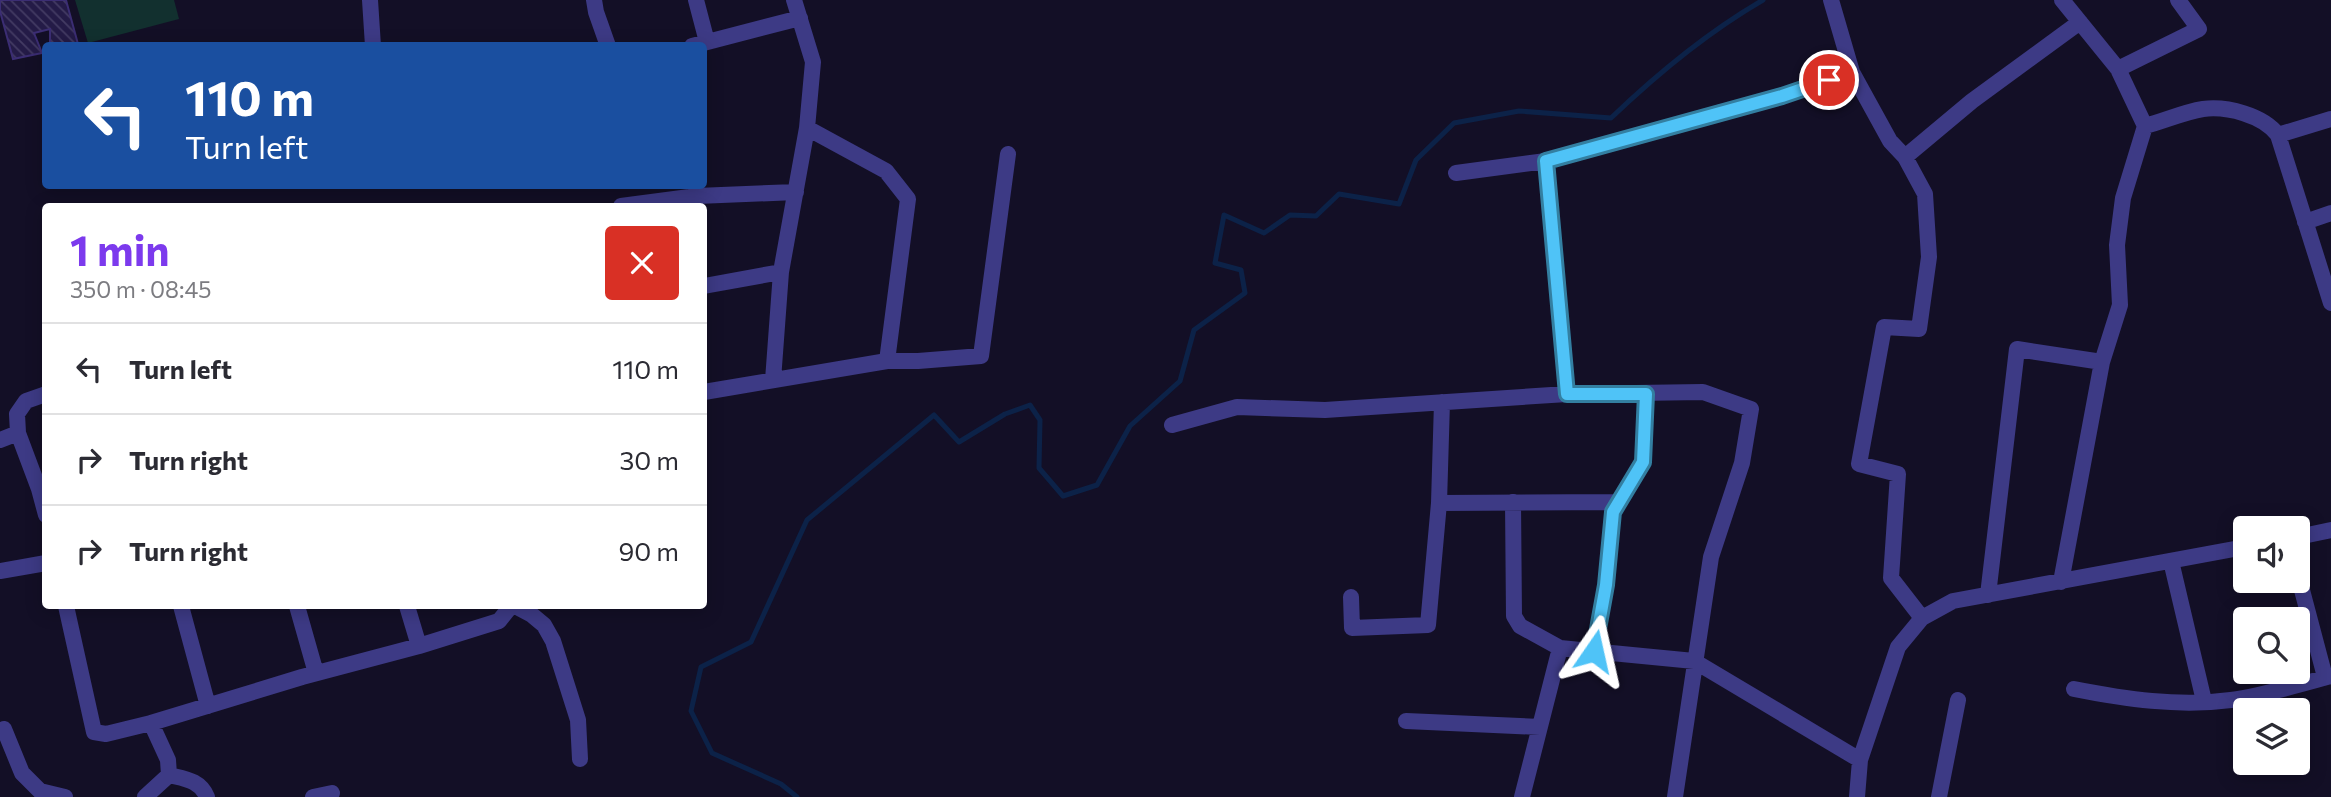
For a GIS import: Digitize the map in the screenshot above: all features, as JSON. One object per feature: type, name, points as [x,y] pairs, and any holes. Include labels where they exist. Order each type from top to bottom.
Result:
[{"type":"street","points":[[370,0],[373,42]]},
{"type":"street","points":[[594,0],[607,42]]},
{"type":"street","points":[[696,0],[700,42]]},
{"type":"street","points":[[773,380],[781,272],[807,128],[813,62],[794,0]]},
{"type":"street","points":[[1830,0],[1852,72],[1890,141],[1905,156],[1925,194],[1929,257],[1919,330],[1884,327],[1859,464],[1898,474],[1891,578],[1922,618]]},
{"type":"street","points":[[2062,0],[2118,69],[2145,126],[2123,198],[2117,245],[2120,305],[2102,362],[2062,582]]},
{"type":"street","points":[[2118,69],[2199,29],[2178,0]]},
{"type":"street","points":[[704,42],[800,18]]},
{"type":"street","points":[[1905,156],[1972,101],[2080,22]]},
{"type":"street","points":[[1456,173],[1546,161],[1782,96],[1852,72]]},
{"type":"street","points":[[2145,126],[2203,109],[2240,113],[2272,126],[2278,135],[2331,303]]},
{"type":"street","points":[[2278,135],[2331,119]]},
{"type":"street","points":[[807,128],[886,171],[908,199],[887,361]]},
{"type":"street","points":[[707,391],[887,361],[981,356],[1008,154]]},
{"type":"street","points":[[1546,161],[1567,394]]},
{"type":"street","points":[[636,203],[696,191],[796,192]]},
{"type":"street","points":[[2305,222],[2331,213]]},
{"type":"street","points":[[707,285],[781,272]]},
{"type":"street","points":[[1988,595],[2017,349],[2102,362]]},
{"type":"street","points":[[1172,425],[1237,407],[1325,410],[1567,394],[1703,392],[1751,409],[1742,463],[1710,557],[1675,797]]},
{"type":"street","points":[[1594,651],[1606,585],[1613,512],[1643,462],[1646,394]]},
{"type":"street","points":[[42,395],[26,401],[17,414],[18,433],[42,501]]},
{"type":"street","points":[[1351,597],[1352,628],[1428,625],[1439,503],[1442,402]]},
{"type":"street","points":[[0,440],[18,433]]},
{"type":"street","points":[[1513,502],[1514,616],[1520,626],[1560,648],[1694,661],[1860,760]]},
{"type":"street","points":[[1439,503],[1619,502]]},
{"type":"street","points":[[2310,534],[2331,530]]},
{"type":"street","points":[[1857,797],[1860,760],[1898,647],[1922,618],[1953,601],[2233,549]]},
{"type":"street","points":[[2171,561],[2204,701]]},
{"type":"street","points":[[0,571],[42,564]]},
{"type":"street","points":[[2074,689],[2133,701],[2231,700],[2328,676],[2303,593]]},
{"type":"street","points":[[67,609],[94,732],[106,734],[419,646],[499,621],[510,609]]},
{"type":"street","points":[[182,609],[208,706]]},
{"type":"street","points":[[298,609],[316,674]]},
{"type":"street","points":[[408,609],[419,646]]},
{"type":"street","points":[[519,609],[544,625],[553,641],[578,720],[580,759]]},
{"type":"street","points":[[1522,797],[1560,648]]},
{"type":"street","points":[[1938,797],[1958,699]]},
{"type":"street","points":[[1406,721],[1541,727]]},
{"type":"street","points":[[151,723],[168,760],[169,775]]},
{"type":"street","points":[[1,727],[22,773],[40,791],[65,797]]},
{"type":"street","points":[[145,797],[169,775]]},
{"type":"street","points":[[169,775],[197,783],[207,797]]},
{"type":"street","points":[[313,797],[332,793]]},
{"type":"green space","points":[[75,0],[174,0],[179,19],[88,42]]},
{"type":"building","points":[[0,0],[66,0],[77,42],[50,42],[50,29],[34,33],[42,53],[13,59],[0,11]]},
{"type":"waterway","points":[[797,797],[781,784],[712,753],[691,711],[701,667],[751,642],[807,520],[934,415],[959,442],[1005,414],[1030,405],[1040,420],[1039,468],[1063,496],[1097,485],[1130,426],[1180,381],[1194,330],[1245,293],[1241,270],[1215,263],[1224,215],[1264,233],[1290,215],[1316,216],[1339,194],[1399,204],[1416,160],[1454,123],[1519,111],[1611,118],[1683,54],[1763,0]]},
{"type":"route","points":[[1594,651],[1606,585],[1613,512],[1643,462],[1646,394],[1567,394],[1546,161],[1782,96],[1829,80]]}]
